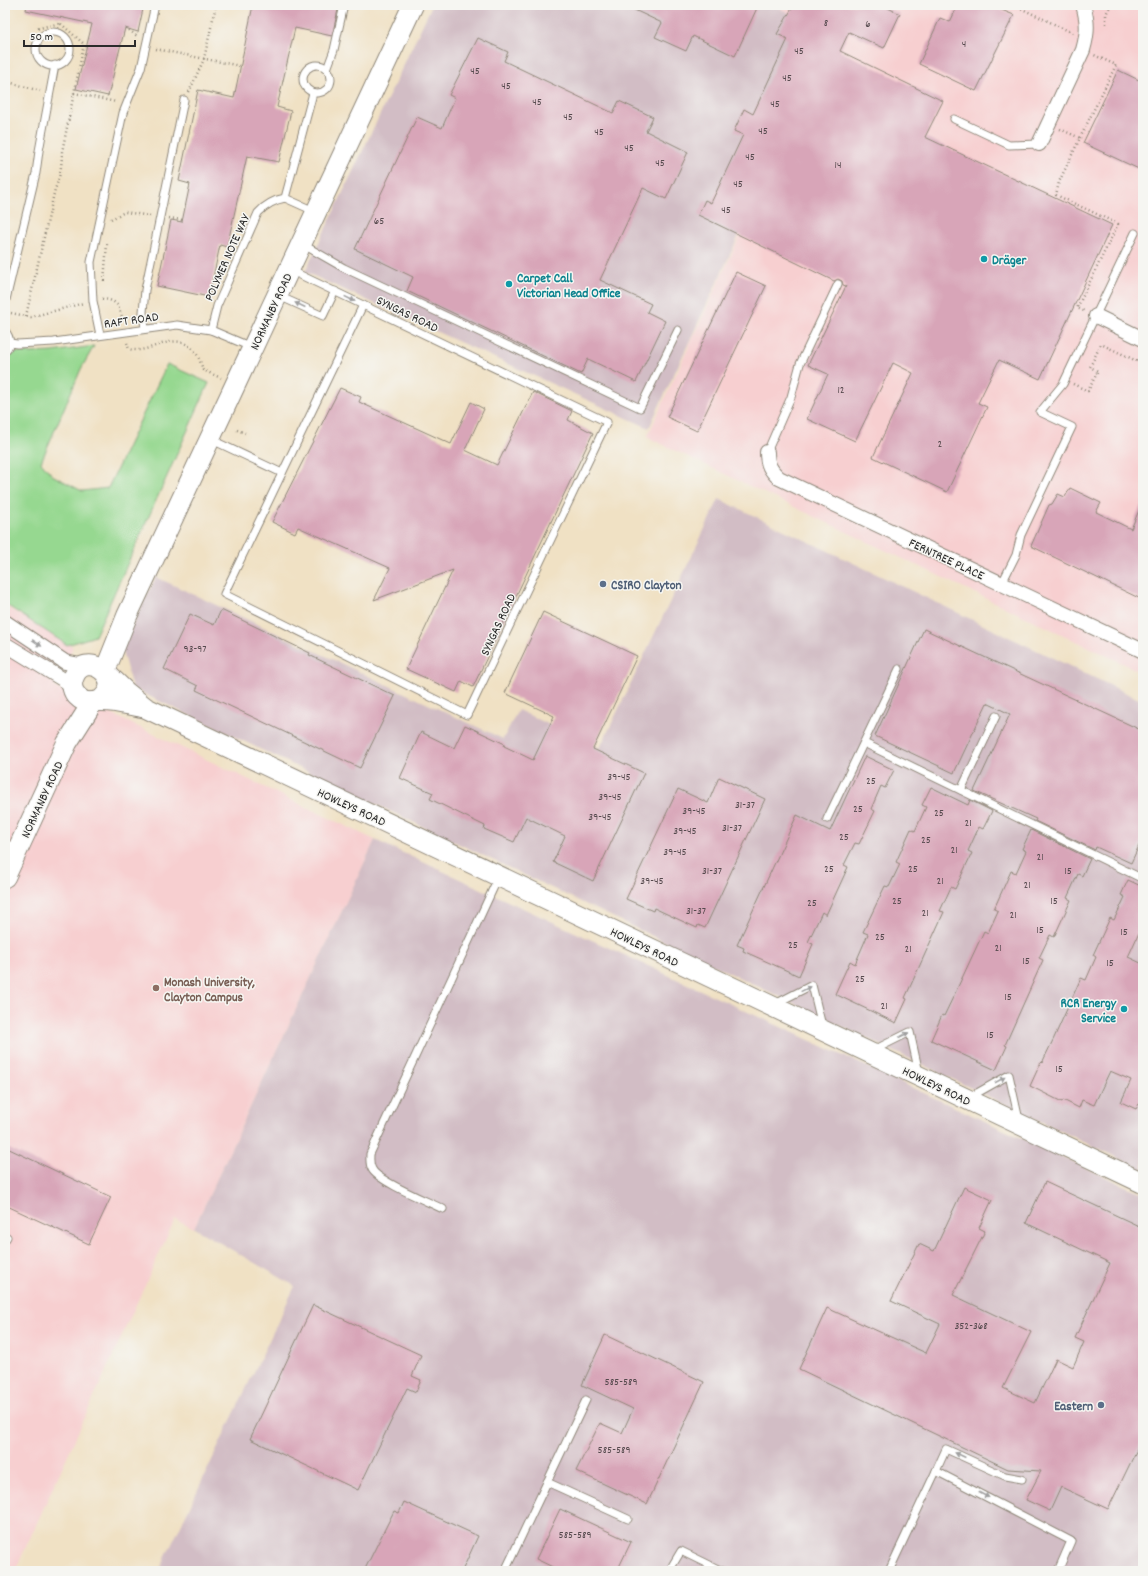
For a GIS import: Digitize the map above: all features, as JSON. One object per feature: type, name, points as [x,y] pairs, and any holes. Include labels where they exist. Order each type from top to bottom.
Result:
[{"type":"street","name":"NORMANBY ROAD","points":[[97,669],[127,616],[413,5]]},
{"type":"street","points":[[1039,144],[1085,44],[1088,23],[1083,5]]},
{"type":"street","points":[[1096,316],[1143,339]]},
{"type":"street","name":"FERNTREE PLACE","points":[[767,452],[767,460],[770,470],[779,478],[1143,651]]},
{"type":"street","points":[[5,622],[65,662],[97,669],[109,680],[110,686],[104,698],[96,702],[86,702],[78,697],[72,686],[5,644]]},
{"type":"street","points":[[72,686],[75,675],[97,669]]},
{"type":"street","name":"HOWLEYS ROAD","points":[[97,669],[146,708],[1143,1184]]},
{"type":"street","name":"NORMANBY ROAD","points":[[68,743],[72,686]]},
{"type":"street","name":"NORMANBY ROAD","points":[[7,866],[68,743],[96,702]]},
{"type":"street","name":"HOWLEYS ROAD","points":[[96,702],[146,708]]},
{"type":"lane","points":[[100,336],[93,301],[91,262],[123,113],[141,68],[155,5]]},
{"type":"lane","points":[[327,69],[334,50],[344,5]]},
{"type":"lane","points":[[51,31],[57,32],[67,39],[70,50],[65,60],[55,65],[49,65],[39,60],[36,54],[36,46],[41,36],[51,31]]},
{"type":"lane","points":[[5,304],[36,173],[38,151],[55,65]]},
{"type":"lane","points":[[318,65],[327,69],[331,78],[329,87],[321,93],[313,93],[308,91],[303,83],[305,73],[311,66],[318,65]]},
{"type":"lane","points":[[313,93],[285,198],[316,212]]},
{"type":"lane","points":[[145,329],[143,312],[145,290],[184,100]]},
{"type":"lane","points":[[954,119],[1009,145],[1039,144]]},
{"type":"lane","name":"POLYMER NOTE WAY","points":[[211,330],[216,306],[258,213],[265,205],[285,198]]},
{"type":"lane","points":[[1002,584],[1016,555],[1021,535],[1072,427],[1040,412],[1066,380],[1135,233]]},
{"type":"lane","points":[[302,243],[344,268],[640,408],[678,330]]},
{"type":"lane","name":"SYNGAS ROAD","points":[[290,270],[335,291],[607,422],[467,715],[224,594],[363,305]]},
{"type":"lane","points":[[767,452],[791,397],[800,364],[838,284]]},
{"type":"lane","points":[[278,295],[323,316],[335,291]]},
{"type":"lane","name":"RAFT ROAD","points":[[10,343],[34,344],[177,325],[211,330],[253,348]]},
{"type":"lane","points":[[5,331],[8,335],[10,343],[9,347],[5,351]]},
{"type":"lane","points":[[210,439],[282,473]]},
{"type":"lane","points":[[827,819],[899,669]]},
{"type":"lane","points":[[960,790],[996,716]]},
{"type":"lane","points":[[864,743],[1143,879]]},
{"type":"lane","points":[[443,1209],[380,1178],[371,1169],[369,1161],[370,1154],[498,876]]},
{"type":"lane","points":[[771,1006],[812,985],[823,1031]]},
{"type":"lane","points":[[868,1052],[910,1032],[920,1077]]},
{"type":"lane","points":[[966,1099],[1010,1075],[1020,1125]]},
{"type":"lane","points":[[505,1571],[586,1400]]},
{"type":"lane","points":[[889,1571],[946,1449],[1005,1476],[1022,1479]]},
{"type":"lane","points":[[936,1471],[1071,1540],[1058,1571]]},
{"type":"lane","points":[[547,1482],[628,1519]]},
{"type":"lane","points":[[669,1571],[681,1551],[722,1571]]},
{"type":"path","points":[[184,100],[204,59],[216,5]]},
{"type":"path","points":[[1014,5],[1085,44],[1116,65],[1059,182],[1056,195],[1118,224],[1077,308],[1096,316]]},
{"type":"path","points":[[1106,24],[1106,14],[1111,5]]},
{"type":"path","points":[[36,29],[60,23]]},
{"type":"path","points":[[57,32],[60,23]]},
{"type":"path","points":[[26,316],[57,184],[84,44],[60,23]]},
{"type":"path","points":[[129,30],[154,48],[240,66]]},
{"type":"path","points":[[5,81],[50,94]]},
{"type":"path","points":[[74,94],[126,104]]},
{"type":"path","points":[[1048,123],[1080,138]]},
{"type":"path","points":[[110,226],[111,219],[124,212],[182,220]]},
{"type":"path","points":[[104,284],[108,239]]},
{"type":"path","points":[[102,299],[103,292]]},
{"type":"path","points":[[1066,380],[1088,391],[1098,371],[1090,367],[1101,344],[1143,364]]},
{"type":"path","points":[[237,430],[245,434]]},
{"type":"shaded area","points":[[432,5],[772,5],[833,34],[649,428],[305,272]]},
{"type":"shaded area","points":[[772,5],[1143,5],[1143,673],[647,437],[833,34]]},
{"type":"shaded area","points":[[719,499],[1143,701],[1143,1170],[132,688],[121,647],[156,577],[503,739],[518,710],[600,748]]},
{"type":"shaded area","name":"Monash University, Clayton Campus","points":[[5,606],[73,647],[55,687],[375,840],[194,1228],[175,1219],[15,1571],[5,1571]]},
{"type":"shaded area","points":[[375,840],[1143,1194],[1143,1563],[1139,1571],[159,1571],[295,1286],[194,1228]]},
{"type":"green space","points":[[94,346],[81,369],[41,462],[52,475],[82,491],[108,488],[167,364],[209,383],[95,636],[67,645],[5,604],[5,359],[16,352],[52,352]]},
{"type":"building","points":[[27,5],[126,5],[143,9],[138,32],[125,28],[108,96],[76,89],[92,24],[26,10]]},
{"type":"building","points":[[253,5],[332,5],[332,8],[338,10],[332,36],[295,28],[277,107],[291,111],[279,162],[247,156],[227,247],[220,245],[209,297],[157,286],[171,220],[182,222],[190,184],[179,181],[198,90],[234,98]]},
{"type":"building","points":[[624,5],[749,5],[757,8],[735,56],[693,36],[686,51],[655,37],[662,23]]},
{"type":"building","points":[[794,5],[889,5],[888,8],[900,14],[884,48],[849,32],[840,51],[943,101],[925,137],[1112,225],[1040,379],[999,360],[978,403],[987,407],[947,492],[873,457],[913,373],[893,363],[855,441],[807,419],[828,374],[808,365],[846,286],[843,285],[842,281],[838,279],[834,281],[698,215],[705,200],[711,203],[743,135],[734,131],[744,109],[753,114],[788,39],[777,34]]},
{"type":"building","points":[[958,5],[989,5],[1014,15],[976,91],[919,64],[940,18],[950,22]]},
{"type":"building","points":[[478,38],[508,52],[504,61],[613,113],[619,101],[653,117],[646,131],[688,152],[666,199],[643,188],[600,280],[651,304],[647,312],[665,321],[636,382],[588,359],[581,374],[407,291],[413,277],[355,249],[417,117],[442,128],[455,98],[449,95]]},
{"type":"building","points":[[1118,70],[1143,82],[1143,171],[1083,143]]},
{"type":"building","points":[[736,272],[766,286],[697,431],[667,417]]},
{"type":"building","points":[[340,388],[361,397],[359,402],[451,444],[471,402],[484,409],[465,450],[497,465],[533,392],[572,411],[568,420],[593,433],[473,687],[461,681],[456,692],[406,669],[453,570],[374,600],[390,568],[298,527],[295,533],[272,522]]},
{"type":"building","points":[[1070,488],[1101,503],[1096,512],[1131,529],[1143,501],[1143,600],[1031,546],[1049,505],[1052,504],[1058,494],[1065,497]]},
{"type":"building","points":[[221,610],[310,653],[309,655],[395,696],[360,768],[196,690],[198,686],[164,669],[190,614],[214,625]]},
{"type":"building","points":[[543,612],[637,656],[593,749],[644,773],[593,881],[553,862],[565,836],[526,817],[514,842],[484,829],[485,826],[430,799],[433,793],[400,778],[421,732],[454,748],[465,725],[505,744],[504,746],[533,760],[554,716],[505,693]]},
{"type":"building","points":[[924,629],[1143,731],[1143,837],[1131,863],[1096,847],[1095,850],[1035,821],[1036,819],[974,791],[1010,714],[987,703],[954,773],[875,736]]},
{"type":"building","points":[[865,756],[894,770],[885,788],[881,786],[871,809],[875,811],[859,844],[855,843],[844,865],[848,867],[826,915],[822,912],[808,942],[813,944],[799,976],[743,951],[744,948],[737,945],[797,815],[830,831]]},
{"type":"building","points":[[719,777],[765,799],[705,928],[698,925],[697,928],[654,908],[653,911],[626,899],[678,789],[708,803]]},
{"type":"building","points":[[931,787],[968,805],[970,800],[992,811],[983,829],[979,827],[968,851],[972,853],[955,889],[951,887],[940,911],[944,912],[905,998],[907,999],[896,1023],[835,994],[850,961],[855,964],[868,934],[863,932],[885,886],[889,887],[900,864],[896,862],[911,829],[915,831],[926,807],[922,805]]},
{"type":"building","points":[[1031,830],[1090,859],[1082,876],[1078,874],[1067,898],[1071,900],[1054,937],[1050,935],[1039,958],[1043,960],[1005,1045],[1007,1046],[996,1070],[931,1040],[984,931],[988,933],[998,911],[994,909],[1011,871],[1016,873],[1026,851],[1022,849]]},
{"type":"building","points":[[1128,880],[1143,887],[1143,924],[1128,957],[1143,964],[1143,1106],[1139,1104],[1136,1109],[1121,1102],[1131,1080],[1110,1071],[1094,1105],[1082,1100],[1079,1108],[1063,1100],[1062,1102],[1030,1086],[1054,1038],[1081,978],[1086,980],[1096,957],[1093,955],[1110,918],[1114,920],[1125,897],[1121,895]]},
{"type":"building","points":[[5,1147],[111,1197],[89,1244],[5,1205]]},
{"type":"building","points":[[1045,1182],[1143,1228],[1143,1437],[1108,1509],[1061,1487],[1050,1511],[1026,1500],[1041,1471],[1008,1469],[799,1369],[827,1308],[926,1353],[940,1324],[891,1301],[919,1244],[934,1251],[964,1187],[992,1200],[979,1228],[985,1231],[953,1295],[1031,1332],[1003,1388],[1035,1403],[1056,1359],[1073,1367],[1084,1342],[1075,1338],[1110,1263],[1026,1223]]},
{"type":"building","points":[[313,1305],[421,1355],[412,1376],[421,1380],[416,1392],[407,1388],[358,1490],[250,1439]]},
{"type":"building","points":[[605,1335],[704,1382],[647,1504],[576,1471],[600,1423],[622,1433],[633,1409],[582,1385]]},
{"type":"building","points":[[404,1502],[478,1536],[462,1571],[364,1571],[394,1511],[399,1513]]},
{"type":"building","points":[[560,1509],[631,1542],[617,1571],[561,1571],[536,1559]]},
{"type":"place","name":"Dräger","points":[[984,259]]},
{"type":"place","name":"Carpet Call Victorian Head Office","points":[[509,284]]},
{"type":"place","name":"CSIRO Clayton","points":[[603,584]]},
{"type":"place","name":"Monash University, Clayton Campus","points":[[156,988]]},
{"type":"place","name":"RCR Energy Service","points":[[1124,1009]]},
{"type":"place","name":"Eastern","points":[[1101,1405]]}]
